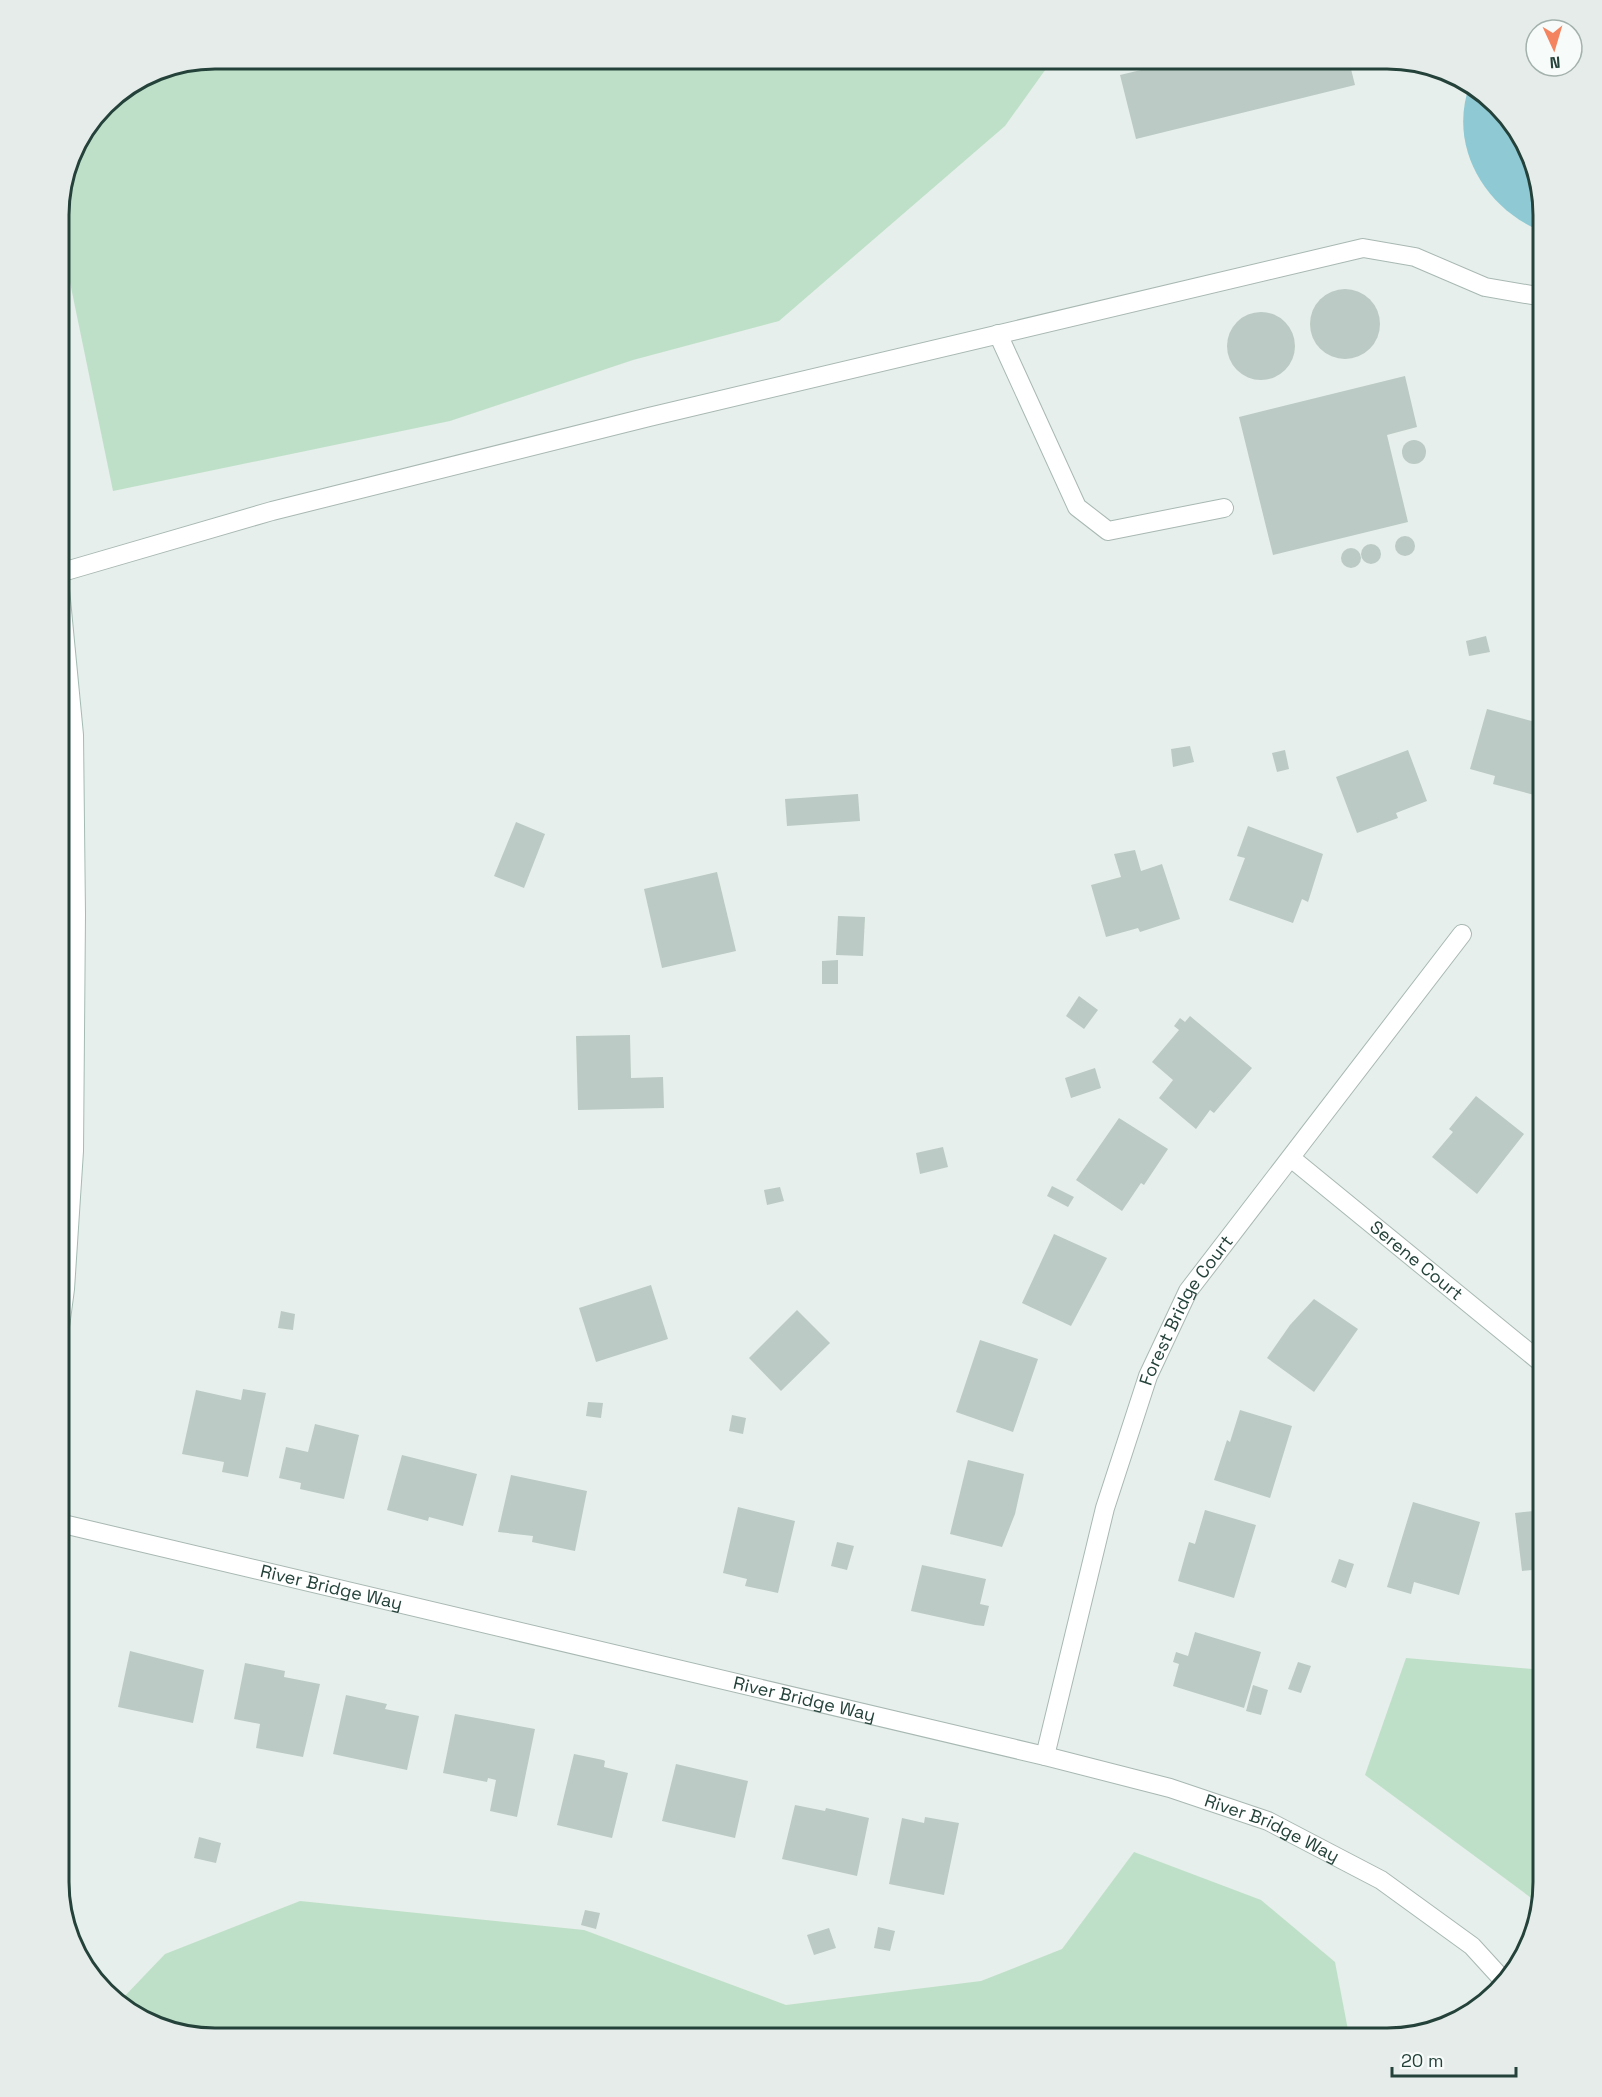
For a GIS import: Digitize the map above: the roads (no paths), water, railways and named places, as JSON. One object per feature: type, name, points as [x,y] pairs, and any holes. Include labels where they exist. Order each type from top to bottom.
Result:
[{"type":"street","points":[[69,570],[273,511],[649,417],[1363,248],[1414,257],[1485,287],[1533,295]]},
{"type":"street","points":[[998,334],[1077,507],[1108,531],[1224,508]]},
{"type":"street","points":[[69,683],[74,735],[76,914],[74,1151],[69,1228]]},
{"type":"street","name":"Forest Bridge Court","points":[[1045,1756],[1105,1508],[1148,1376],[1188,1291],[1462,934]]},
{"type":"street","name":"Serene Court","points":[[1291,1158],[1533,1356]]},
{"type":"street","name":"River Bridge Way","points":[[69,1525],[1045,1756],[1170,1788],[1268,1821],[1381,1880],[1472,1946],[1499,1975]]},
{"type":"water","points":[[1467,94],[1476,99],[1503,126],[1518,151],[1530,187],[1533,227],[1504,208],[1488,191],[1476,173],[1468,152],[1464,130],[1464,107]]}]
